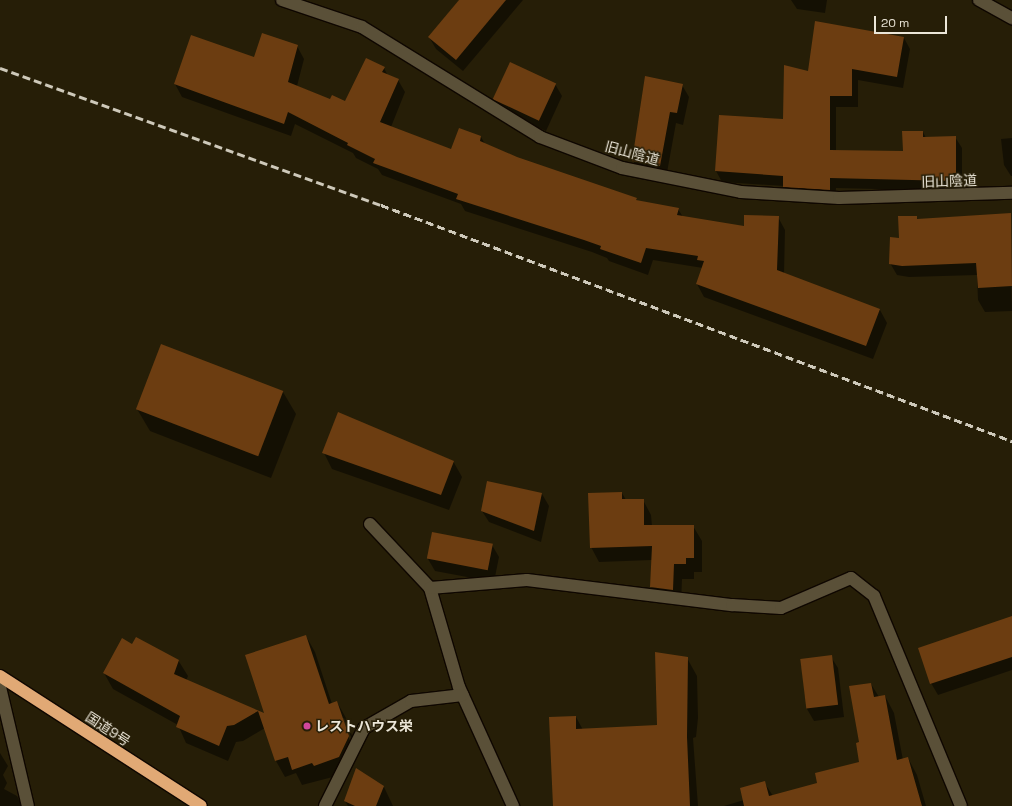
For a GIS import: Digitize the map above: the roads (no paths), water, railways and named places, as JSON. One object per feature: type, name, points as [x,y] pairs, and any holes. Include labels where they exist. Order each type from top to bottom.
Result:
[{"type":"highway","name":"国道9号","points":[[0,676],[201,806]]},
{"type":"street","name":"旧山陰道","points":[[282,0],[362,27],[540,136],[622,168],[741,192],[839,198],[1012,193]]},
{"type":"street","points":[[979,0],[1012,18]]},
{"type":"street","points":[[370,524],[430,588],[463,695],[513,806]]},
{"type":"street","points":[[430,588],[527,580],[732,605],[780,608],[851,578],[874,596],[961,806]]},
{"type":"street","points":[[0,687],[28,806]]},
{"type":"street","points":[[325,806],[364,728],[411,701],[463,695]]},
{"type":"railway","points":[[0,68],[381,205],[1012,441]]},
{"type":"place","name":"レストハウス栄","points":[[307,726]]}]
